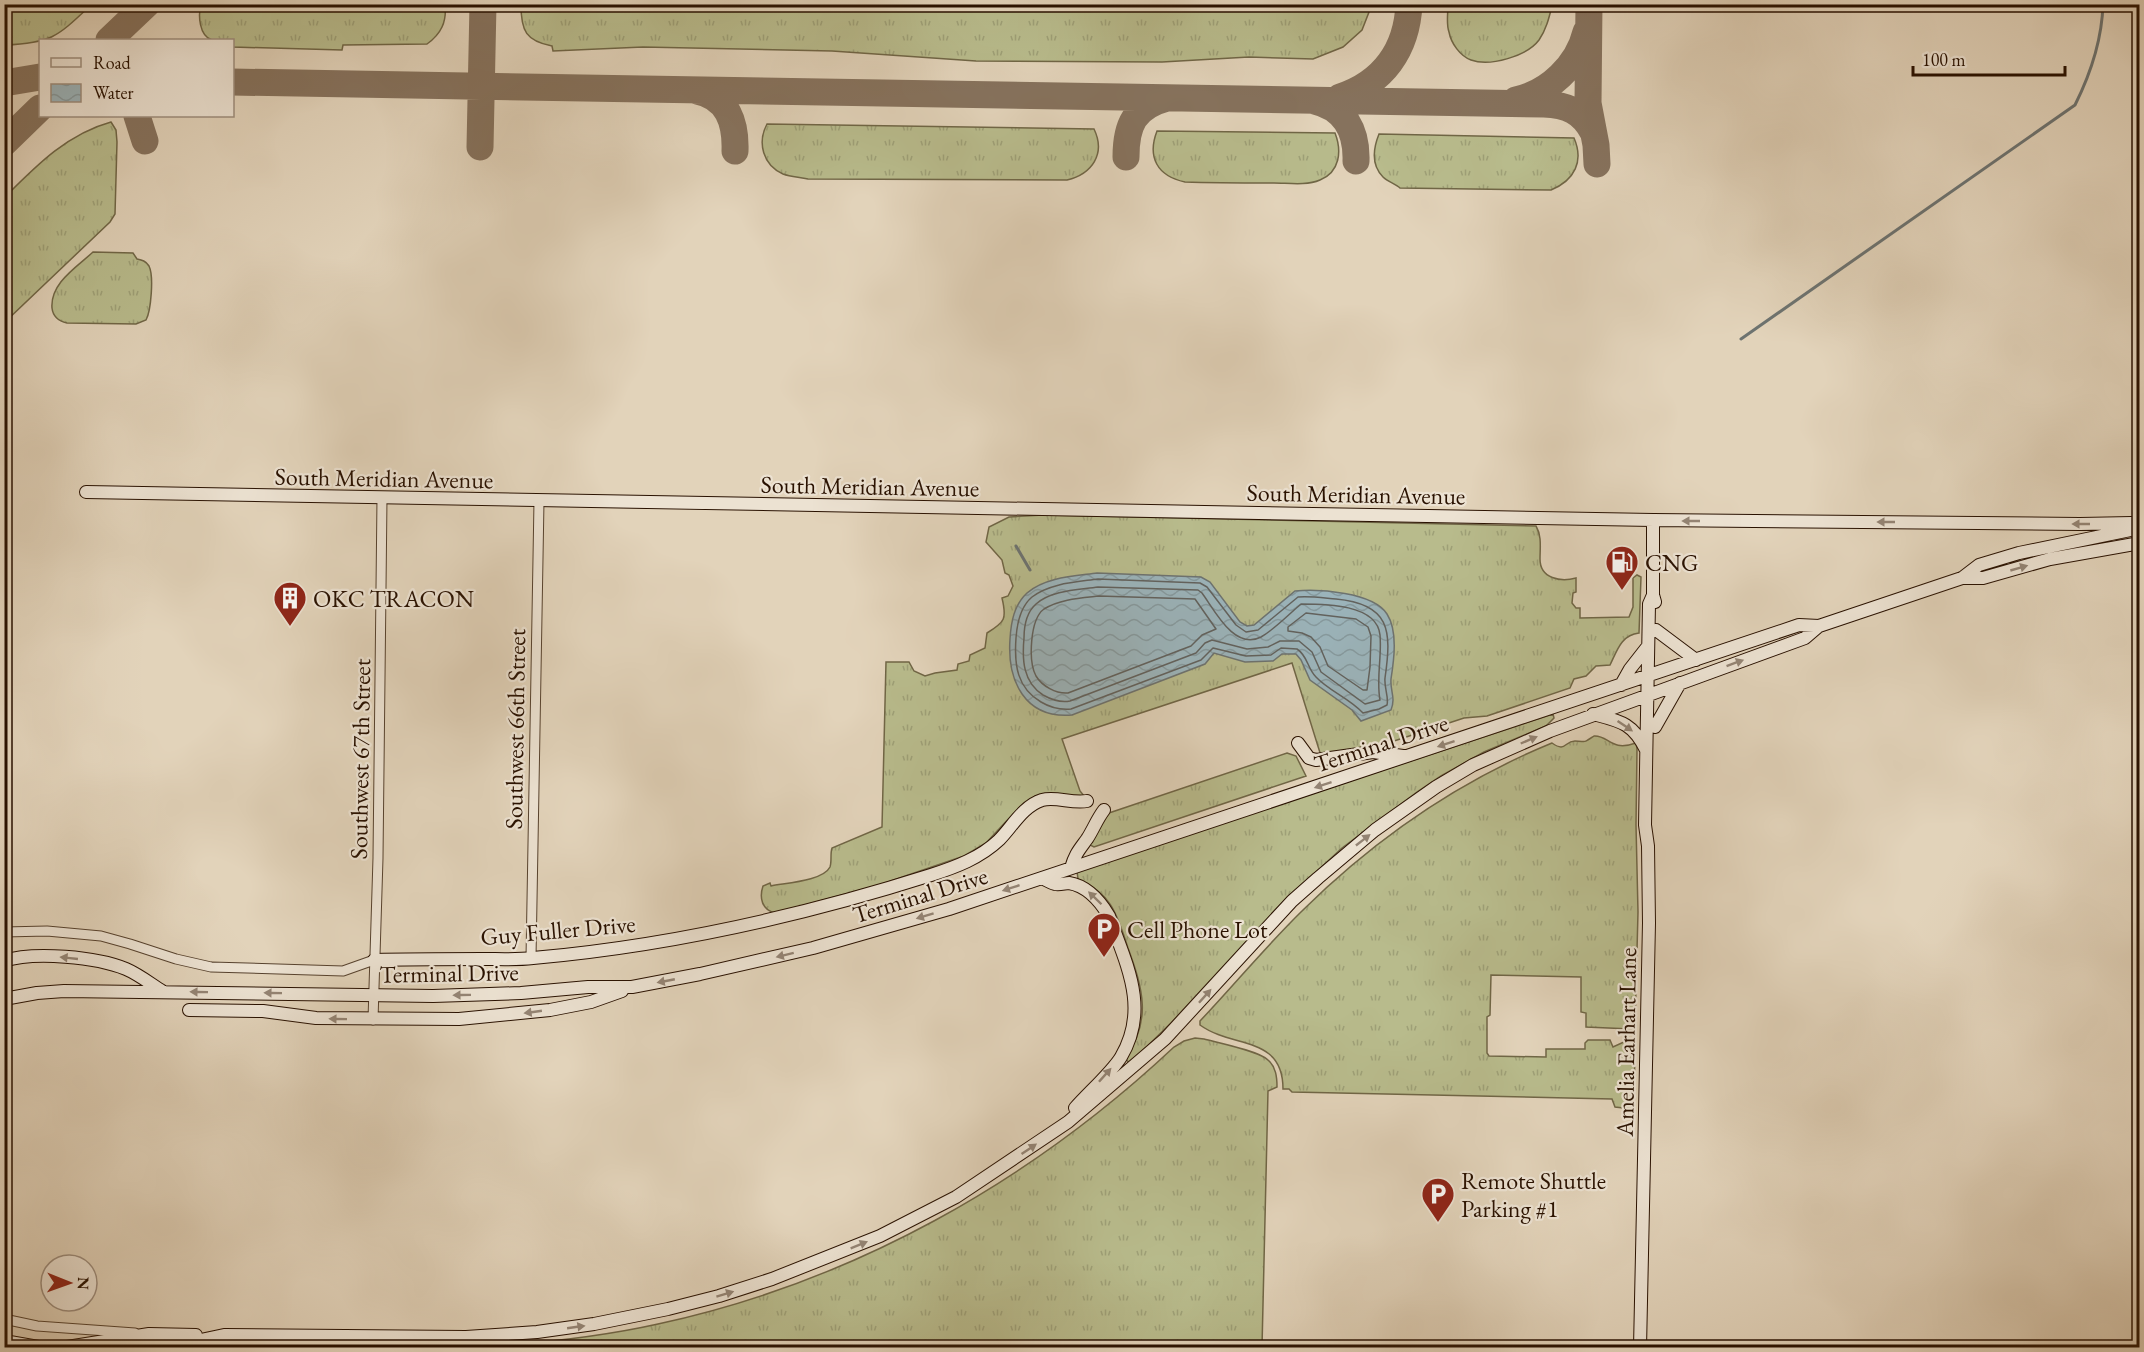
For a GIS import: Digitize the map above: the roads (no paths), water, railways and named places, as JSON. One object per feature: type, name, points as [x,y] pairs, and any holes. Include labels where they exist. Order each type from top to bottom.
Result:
[{"type":"main road","name":"South Meridian Avenue","points":[[86,492],[1653,520],[2080,525],[2139,523]]},
{"type":"main road","name":"Amelia Earhart Lane","points":[[1640,1347],[1649,923],[1648,846],[1645,825],[1647,752],[1656,630],[1656,606],[1653,595],[1653,520]]},
{"type":"main road","name":"Terminal Drive","points":[[4,999],[64,991],[477,995],[588,987],[632,987],[734,967],[835,942],[949,909],[1799,625],[1818,626],[1962,578],[1979,566],[2019,553],[2139,528]]},
{"type":"main road","name":"Terminal Drive","points":[[1962,578],[1983,578],[2050,559],[2139,543]]},
{"type":"main road","name":"Amelia Earhart Lane","points":[[1652,675],[1648,646],[1649,604],[1653,595]]},
{"type":"main road","name":"Terminal Drive","points":[[163,1347],[224,1335],[426,1338],[502,1335],[594,1324],[668,1310],[719,1296],[772,1279],[880,1236],[956,1197],[1052,1134],[1165,1039],[1292,901],[1368,836],[1406,807],[1473,765],[1506,749],[1593,714],[1805,638],[1818,626]]},
{"type":"main road","points":[[1656,630],[1695,660]]},
{"type":"main road","points":[[1621,685],[1648,646]]},
{"type":"main road","points":[[1655,727],[1680,683]]},
{"type":"main road","name":"Amelia Earhart Lane","points":[[1648,846],[1653,825],[1655,727],[1651,693]]},
{"type":"main road","points":[[1593,714],[1625,723],[1647,752]]},
{"type":"main road","points":[[1298,743],[1309,758],[1316,760],[1373,752],[1407,756]]},
{"type":"main road","name":"Guy Fuller Drive","points":[[374,960],[531,958],[646,944],[710,932],[859,898],[965,863],[982,854],[999,840],[1035,803],[1043,800],[1087,801]]},
{"type":"main road","points":[[1071,868],[1076,852],[1088,838],[1096,819],[1104,810]]},
{"type":"main road","points":[[1042,878],[1055,884],[1077,885],[1095,896],[1103,905],[1109,916],[1134,989],[1135,1018],[1120,1058],[1052,1134]]},
{"type":"main road","points":[[4,962],[33,956],[82,959],[127,969],[163,992]]},
{"type":"main road","points":[[189,1010],[262,1011],[316,1018],[436,1020],[512,1015],[591,1002],[632,987]]},
{"type":"main road","points":[[234,993],[234,1011]]},
{"type":"main road","points":[[61,1347],[149,1334],[224,1335]]},
{"type":"main road","points":[[4,1341],[44,1347]]},
{"type":"street","name":"Southwest 67th Street","points":[[373,1020],[378,858],[382,498]]},
{"type":"street","name":"Southwest 66th Street","points":[[531,958],[539,501]]},
{"type":"street","name":"Guy Fuller Drive","points":[[4,932],[47,931],[101,936],[211,967],[343,971],[374,960]]},
{"type":"street","points":[[4,1319],[37,1326],[149,1334]]},
{"type":"water","points":[[1097,573],[1201,577],[1210,582],[1240,622],[1247,626],[1254,625],[1295,591],[1331,592],[1370,601],[1387,614],[1393,629],[1391,684],[1393,702],[1391,710],[1361,721],[1352,710],[1310,680],[1296,654],[1282,654],[1273,661],[1245,662],[1214,653],[1205,664],[1072,715],[1056,715],[1042,711],[1022,694],[1012,669],[1010,639],[1016,608],[1027,593],[1042,584],[1060,578]]},
{"type":"waterway","points":[[1741,339],[2075,105],[2095,56],[2103,4]]},
{"type":"waterway","points":[[1016,546],[1030,570]]},
{"type":"place","name":"CNG","points":[[1622,591]]},
{"type":"place","name":"OKC TRACON","points":[[290,627]]},
{"type":"place","name":"Cell Phone Lot","points":[[1104,958]]},
{"type":"place","name":"Remote Shuttle Parking #1","points":[[1438,1223]]}]
